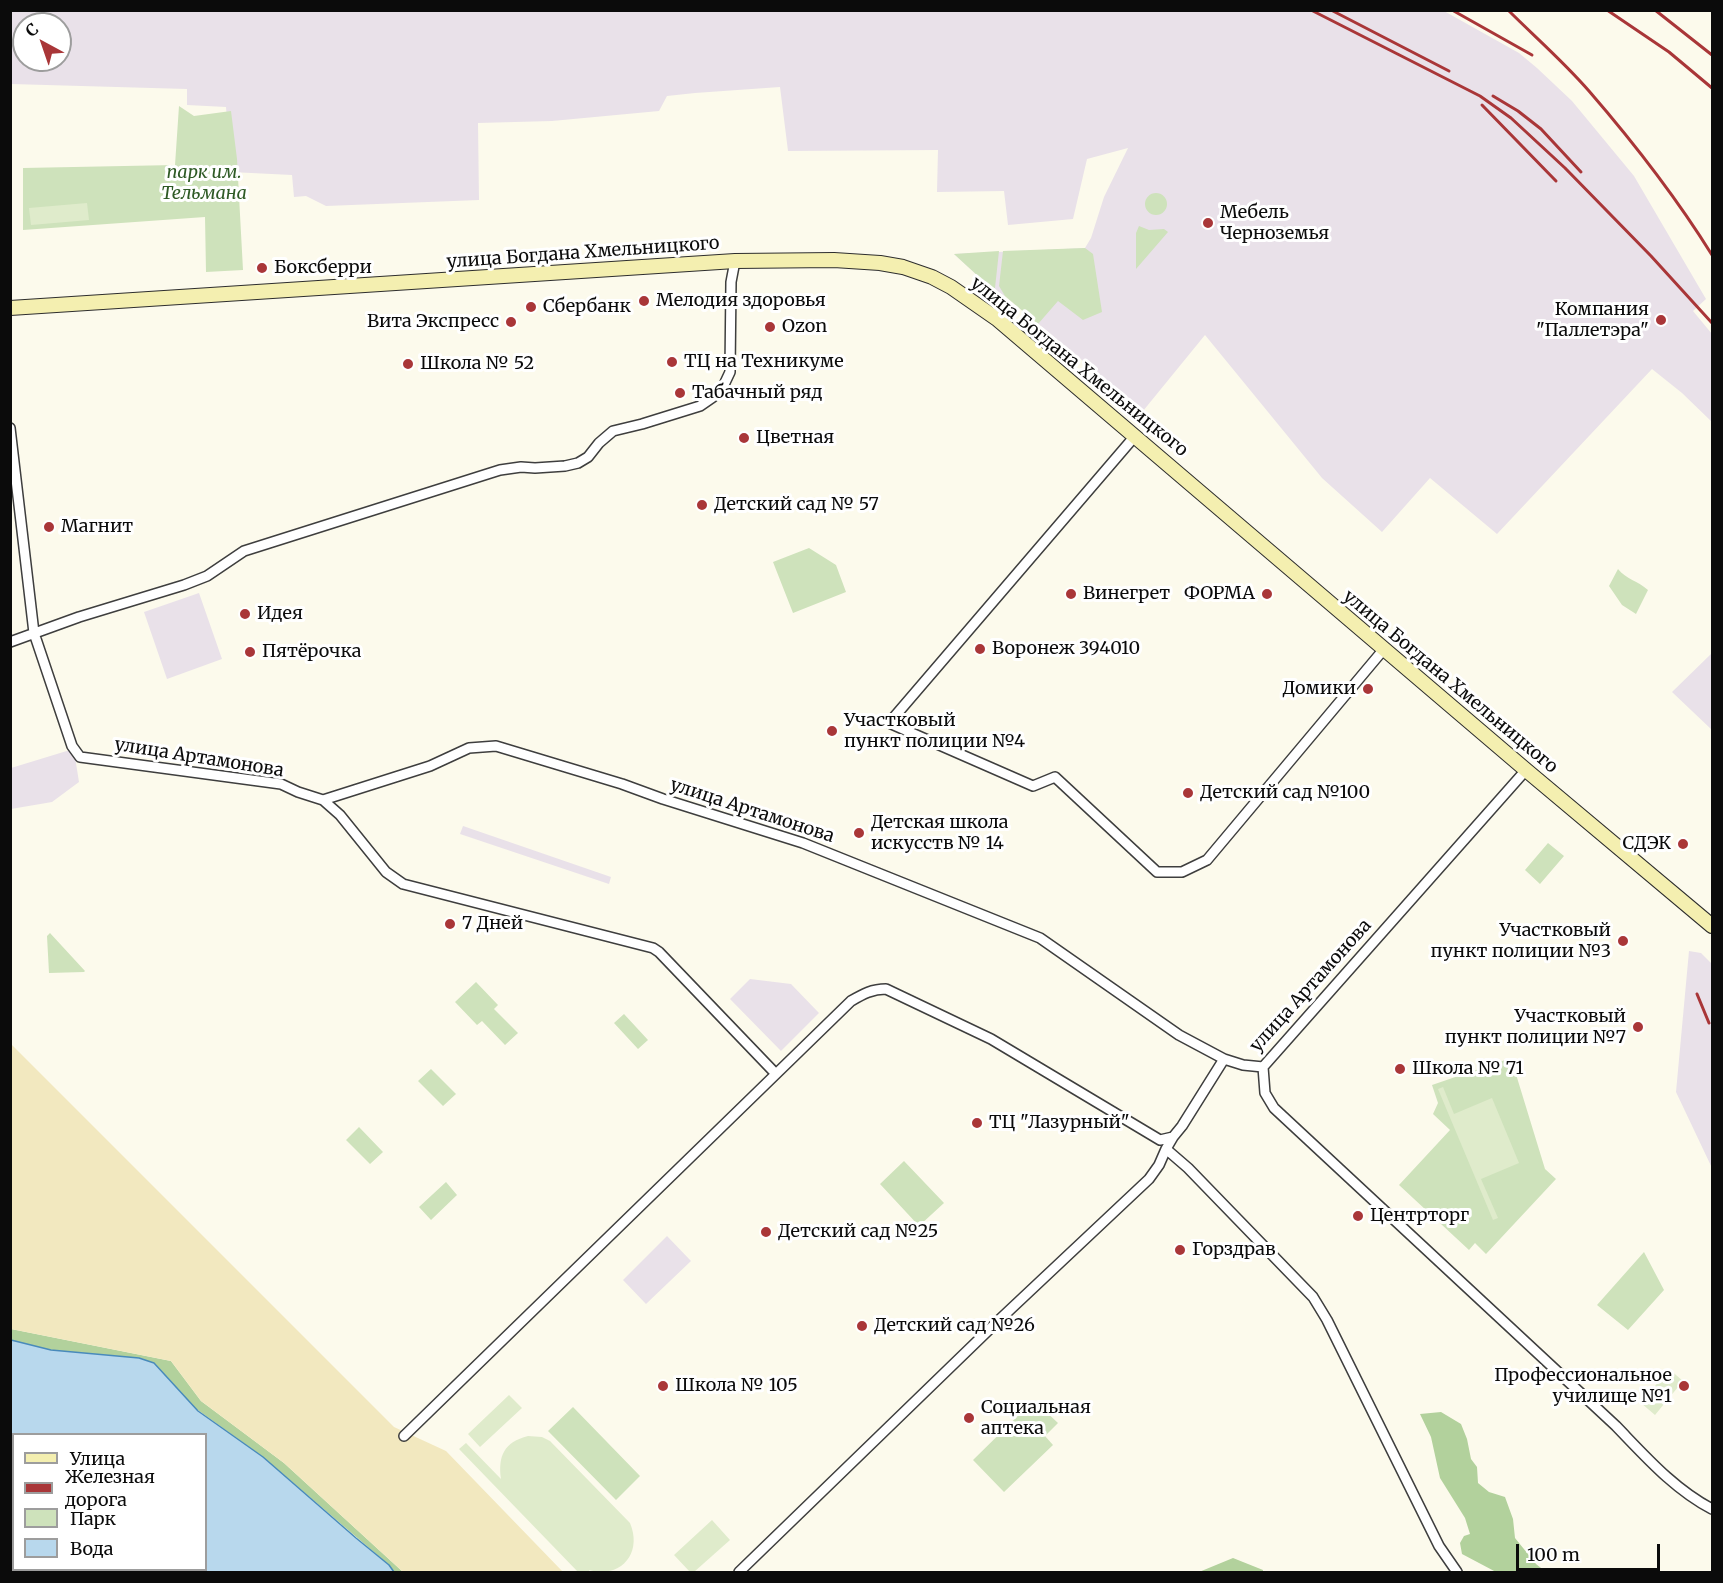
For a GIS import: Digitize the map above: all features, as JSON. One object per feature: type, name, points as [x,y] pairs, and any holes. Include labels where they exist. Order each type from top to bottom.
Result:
[{"type":"main road","name":"улица Богдана Хмельницкого","points":[[10,308],[735,261],[863,261],[903,267],[932,277],[998,319],[1526,770],[1713,926]]},
{"type":"street","points":[[10,642],[184,585],[207,576],[244,551],[500,470],[565,466],[578,463],[588,457],[613,431],[700,406],[722,389],[730,372],[731,282],[735,261]]},
{"type":"street","points":[[10,428],[34,633]]},
{"type":"street","points":[[1135,436],[889,723],[1033,786],[1055,777],[1157,872],[1182,872],[1207,860],[1384,649]]},
{"type":"street","name":"улица Артамонова","points":[[34,633],[72,746],[80,757],[281,784],[323,800],[430,766],[469,748],[496,746],[803,843],[1040,938],[1179,1035],[1224,1059],[1243,1065],[1263,1067],[1526,770]]},
{"type":"street","points":[[323,800],[340,815],[386,872],[403,884],[652,948],[659,952],[776,1074]]},
{"type":"street","points":[[404,1436],[851,1001],[875,989],[886,989],[991,1039],[1160,1140],[1173,1137]]},
{"type":"street","points":[[739,1572],[998,1321],[1149,1179],[1160,1165],[1173,1137],[1224,1059]]},
{"type":"street","points":[[1263,1067],[1265,1093],[1274,1108],[1616,1426],[1671,1481],[1684,1492],[1713,1509]]},
{"type":"street","points":[[1166,1149],[1313,1297],[1327,1320],[1439,1546],[1457,1572]]},
{"type":"shaded area","points":[[11,11],[1444,11],[1519,53],[1537,68],[1572,101],[1634,176],[1706,299],[1693,311],[1712,334],[1712,422],[1682,393],[1652,369],[1497,534],[1430,478],[1382,532],[1322,478],[1205,335],[1143,411],[1005,296],[991,288],[954,254],[1085,248],[1091,238],[1104,197],[1128,148],[1087,159],[1073,219],[1008,225],[1004,191],[937,192],[938,150],[788,151],[780,87],[695,93],[667,96],[659,111],[552,121],[478,123],[479,200],[326,206],[306,196],[294,197],[292,175],[231,172],[226,107],[187,105],[187,89],[11,84]]},
{"type":"shaded area","points":[[199,593],[222,659],[167,679],[144,612]]},
{"type":"shaded area","points":[[1712,653],[1712,730],[1672,692]]},
{"type":"shaded area","points":[[70,750],[75,757],[79,782],[52,802],[11,809],[11,768]]},
{"type":"shaded area","points":[[463,826],[611,877],[609,884],[460,834]]},
{"type":"shaded area","points":[[1689,951],[1701,953],[1712,964],[1712,1168],[1676,1092]]},
{"type":"shaded area","points":[[750,979],[791,984],[819,1013],[781,1051],[730,999]]},
{"type":"shaded area","points":[[667,1236],[691,1261],[646,1304],[623,1280]]},
{"type":"green space","name":"парк им. Тельмана","points":[[179,106],[194,116],[231,111],[237,159],[243,270],[206,272],[205,217],[23,230],[23,168],[175,165]]},
{"type":"green space","points":[[1156,193],[1164,196],[1167,204],[1164,212],[1156,215],[1148,212],[1145,204],[1148,196]]},
{"type":"green space","points":[[87,203],[89,220],[31,225],[29,208]]},
{"type":"green space","points":[[1139,226],[1149,230],[1164,229],[1168,232],[1136,269],[1136,233]]},
{"type":"green space","points":[[1085,248],[1093,254],[1102,312],[1083,320],[1058,301],[1038,324],[1005,296],[999,286],[1003,251]]},
{"type":"green space","points":[[999,251],[995,288],[991,288],[954,254]]},
{"type":"green space","points":[[809,548],[836,565],[846,592],[793,613],[773,562]]},
{"type":"green space","points":[[1618,569],[1648,590],[1636,614],[1622,605],[1609,586]]},
{"type":"green space","points":[[1548,843],[1564,856],[1540,884],[1525,870]]},
{"type":"green space","points":[[50,933],[84,972],[49,973],[47,936]]},
{"type":"green space","points":[[476,982],[498,1005],[494,1009],[518,1033],[505,1045],[482,1021],[477,1025],[455,1002]]},
{"type":"green space","points":[[624,1014],[648,1040],[638,1049],[614,1023]]},
{"type":"green space","points":[[1511,1058],[1545,1169],[1556,1179],[1486,1254],[1475,1243],[1469,1250],[1399,1185],[1450,1130],[1433,1114],[1438,1103],[1432,1085]]},
{"type":"green space","points":[[431,1069],[456,1094],[443,1106],[418,1081]]},
{"type":"green space","points":[[1443,1087],[1454,1114],[1492,1098],[1519,1163],[1481,1179],[1498,1218],[1493,1220],[1438,1089]]},
{"type":"green space","points":[[359,1127],[383,1152],[370,1164],[346,1140]]},
{"type":"green space","points":[[904,1161],[944,1203],[919,1226],[880,1184]]},
{"type":"green space","points":[[446,1182],[457,1195],[431,1220],[419,1207]]},
{"type":"green space","points":[[1644,1252],[1664,1290],[1628,1330],[1597,1305]]},
{"type":"green space","points":[[11,1329],[171,1361],[201,1401],[284,1463],[403,1572],[394,1572],[389,1565],[263,1457],[195,1408],[154,1363],[139,1358],[51,1350],[11,1340]]},
{"type":"green space","points":[[1669,1369],[1683,1381],[1655,1415],[1641,1403]]},
{"type":"green space","points":[[509,1395],[522,1408],[480,1447],[468,1434]]},
{"type":"green space","points":[[1031,1403],[1042,1408],[1058,1423],[1045,1436],[1053,1445],[1004,1492],[973,1460]]},
{"type":"green space","points":[[573,1407],[640,1476],[616,1500],[548,1431]]},
{"type":"green space","points":[[1441,1412],[1461,1424],[1471,1459],[1477,1467],[1478,1483],[1489,1492],[1505,1497],[1513,1519],[1515,1538],[1536,1564],[1546,1572],[1496,1572],[1462,1554],[1460,1543],[1464,1536],[1470,1534],[1465,1518],[1440,1478],[1431,1437],[1420,1414]]},
{"type":"green space","points":[[528,1436],[542,1437],[550,1441],[630,1523],[633,1545],[626,1562],[610,1571],[578,1572],[459,1449],[466,1443],[501,1479],[500,1471],[504,1451],[513,1442]]},
{"type":"green space","points":[[712,1520],[730,1540],[694,1572],[690,1572],[674,1555]]},
{"type":"green space","points":[[1233,1558],[1263,1570],[1263,1572],[1199,1572]]},
{"type":"sand","points":[[10,1043],[394,1427],[446,1451],[563,1572],[403,1572],[284,1463],[201,1401],[171,1361],[11,1329]]},
{"type":"water","points":[[11,1340],[51,1350],[139,1358],[154,1363],[198,1411],[263,1457],[389,1565],[394,1572],[11,1572]]},
{"type":"railway","points":[[1311,10],[1480,96],[1511,118],[1565,168],[1651,256],[1712,323]]},
{"type":"railway","points":[[1331,10],[1449,71]]},
{"type":"railway","points":[[1452,10],[1532,55]]},
{"type":"railway","points":[[1508,10],[1570,70],[1606,111],[1669,191],[1712,255]]},
{"type":"railway","points":[[1607,10],[1669,52],[1712,88]]},
{"type":"railway","points":[[1655,10],[1712,55]]},
{"type":"railway","points":[[1493,96],[1518,111],[1541,129],[1581,172]]},
{"type":"railway","points":[[1482,105],[1556,181]]},
{"type":"railway","points":[[1697,994],[1709,1023]]},
{"type":"place","name":"Мебель Черноземья","points":[[1208,223]]},
{"type":"place","name":"Боксберри","points":[[262,268]]},
{"type":"place","name":"Мелодия здоровья","points":[[644,301]]},
{"type":"place","name":"Сбербанк","points":[[531,307]]},
{"type":"place","name":"Компания \"Паллетэра\"","points":[[1661,320]]},
{"type":"place","name":"Вита Экспресс","points":[[511,322]]},
{"type":"place","name":"Ozon","points":[[770,327]]},
{"type":"place","name":"ТЦ на Техникуме","points":[[672,362]]},
{"type":"place","name":"Школа № 52","points":[[408,364]]},
{"type":"place","name":"Табачный ряд","points":[[680,393]]},
{"type":"place","name":"Цветная","points":[[744,438]]},
{"type":"place","name":"Детский сад № 57","points":[[702,505]]},
{"type":"place","name":"Магнит","points":[[49,527]]},
{"type":"place","name":"Винегрет","points":[[1071,594]]},
{"type":"place","name":"ФОРМА","points":[[1267,594]]},
{"type":"place","name":"Идея","points":[[245,614]]},
{"type":"place","name":"Воронеж 394010","points":[[980,649]]},
{"type":"place","name":"Пятёрочка","points":[[250,652]]},
{"type":"place","name":"Домики","points":[[1368,689]]},
{"type":"place","name":"Участковый пункт полиции №4","points":[[832,731]]},
{"type":"place","name":"Детский сад №100","points":[[1188,793]]},
{"type":"place","name":"Детская школа искусств № 14","points":[[859,833]]},
{"type":"place","name":"СДЭК","points":[[1683,844]]},
{"type":"place","name":"7 Дней","points":[[450,924]]},
{"type":"place","name":"Участковый пункт полиции №3","points":[[1623,941]]},
{"type":"place","name":"Участковый пункт полиции №7","points":[[1638,1027]]},
{"type":"place","name":"Школа № 71","points":[[1400,1069]]},
{"type":"place","name":"ТЦ \"Лазурный\"","points":[[977,1123]]},
{"type":"place","name":"Центрторг","points":[[1358,1216]]},
{"type":"place","name":"Детский сад №25","points":[[766,1232]]},
{"type":"place","name":"Горздрав","points":[[1180,1250]]},
{"type":"place","name":"Детский сад №26","points":[[862,1326]]},
{"type":"place","name":"Школа № 105","points":[[663,1386]]},
{"type":"place","name":"Профессиональное училище №1","points":[[1684,1386]]},
{"type":"place","name":"Социальная аптека","points":[[969,1418]]}]
